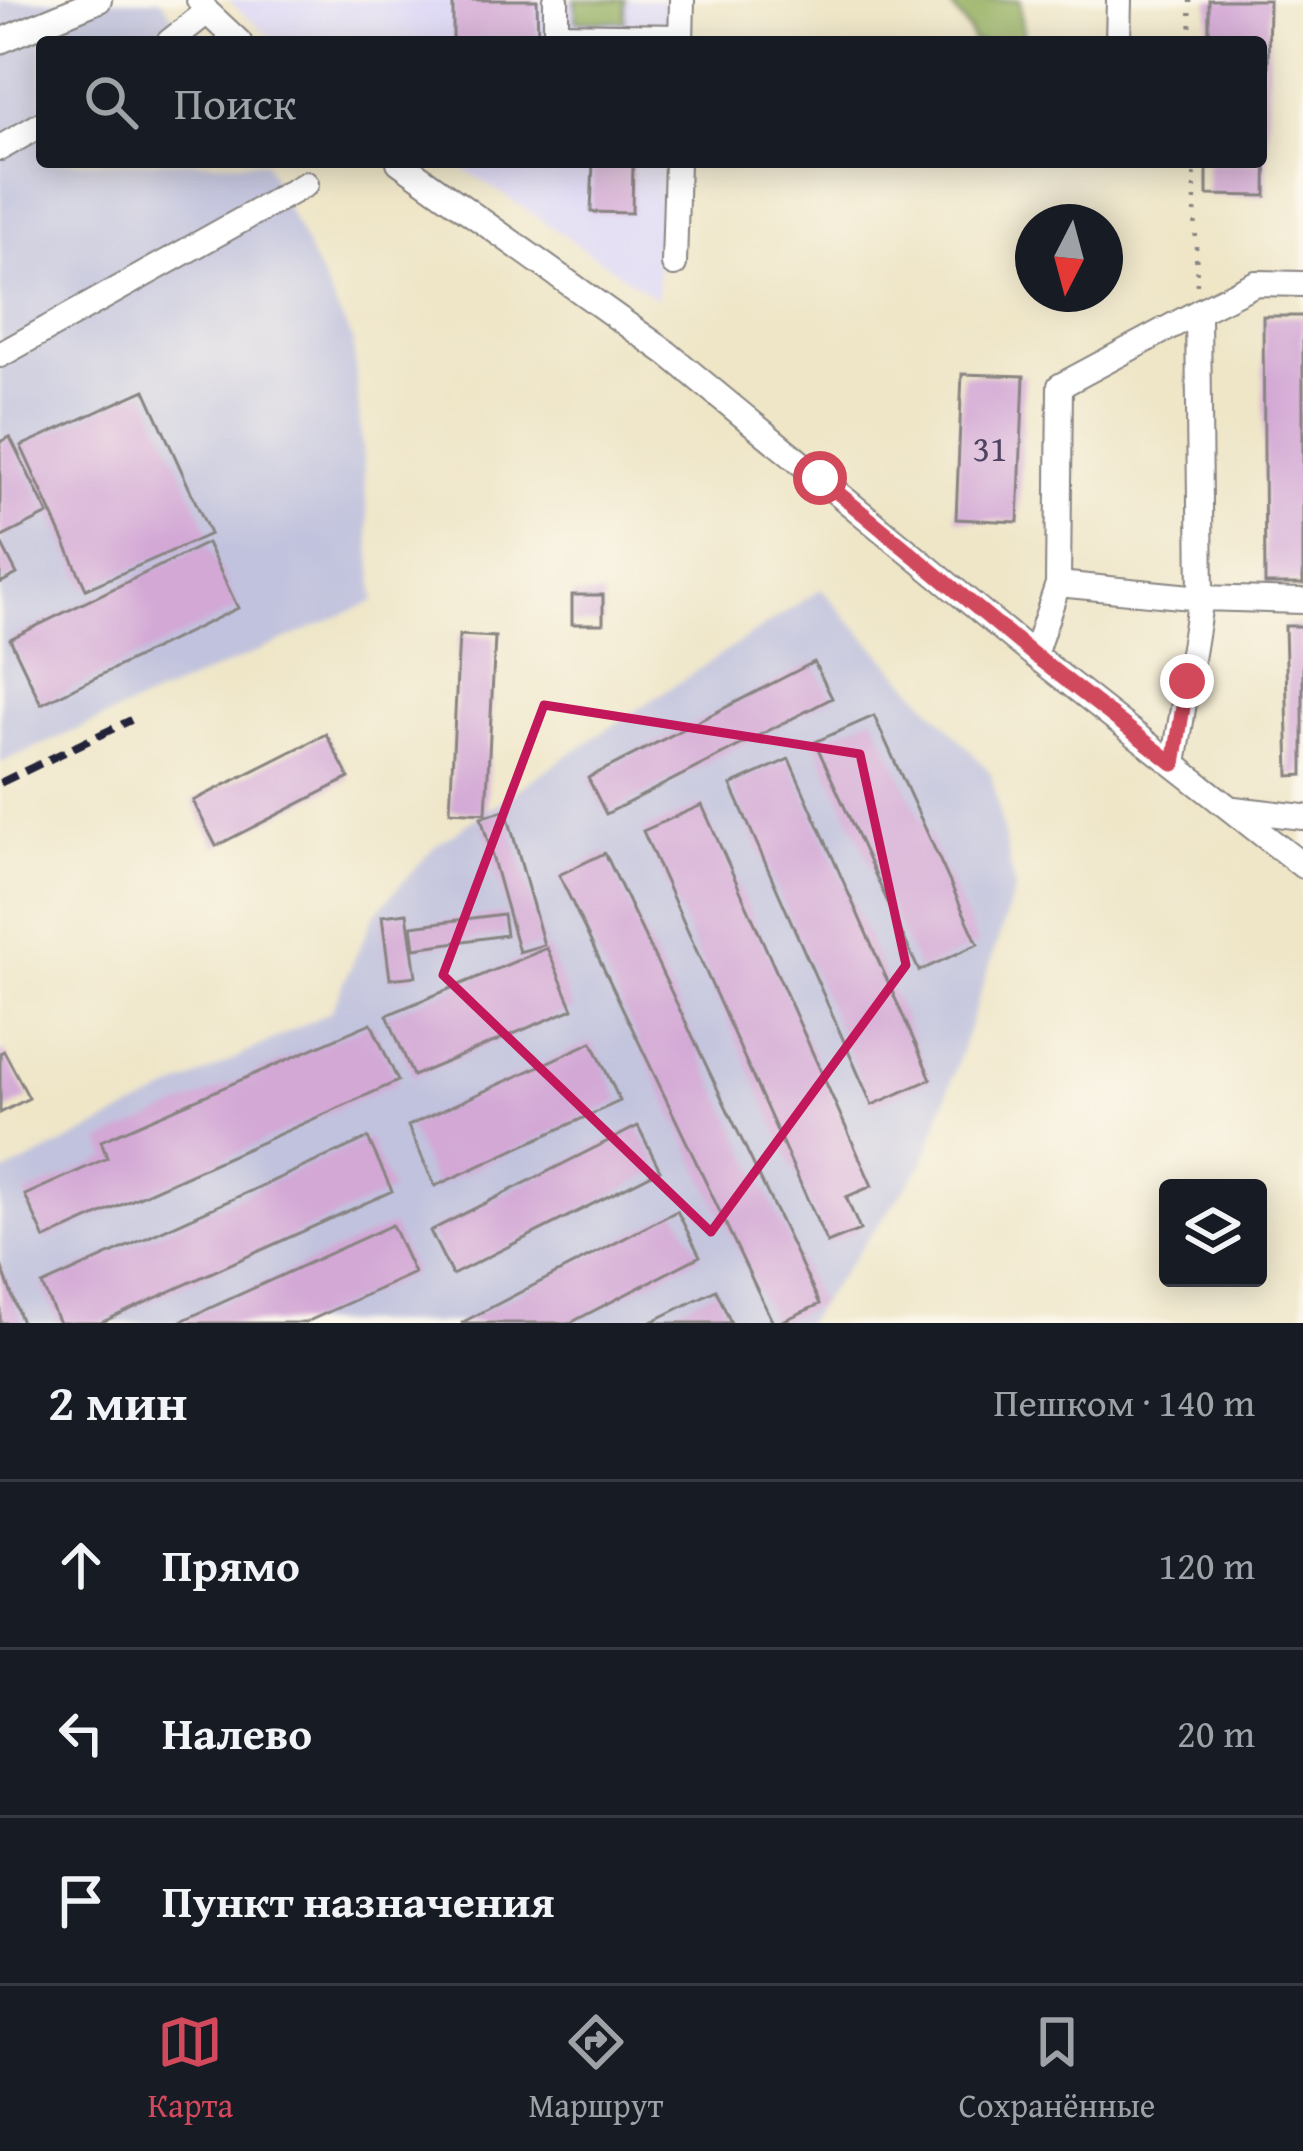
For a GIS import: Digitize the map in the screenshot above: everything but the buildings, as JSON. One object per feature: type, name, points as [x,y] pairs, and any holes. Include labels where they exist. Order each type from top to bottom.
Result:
[{"type":"street","points":[[0,41],[99,0]]},
{"type":"street","points":[[556,0],[556,35],[587,36]]},
{"type":"street","points":[[681,36],[682,0]]},
{"type":"street","points":[[1118,36],[1119,0]]},
{"type":"street","points":[[175,36],[203,6],[233,36]]},
{"type":"street","points":[[0,148],[36,127]]},
{"type":"street","points":[[407,168],[667,353],[1034,655],[1303,866]]},
{"type":"street","points":[[674,264],[677,168]]},
{"type":"street","points":[[0,355],[306,184]]},
{"type":"street","points":[[1034,655],[1058,584],[1060,386],[1256,283],[1303,284]]},
{"type":"street","points":[[1174,764],[1201,598],[1198,312]]},
{"type":"street","points":[[1058,584],[1201,598],[1303,601]]},
{"type":"street","points":[[1231,808],[1303,817]]},
{"type":"path","points":[[1190,0],[1191,36]]},
{"type":"path","points":[[1194,168],[1198,312]]},
{"type":"highlighted area","points":[[544,705],[860,754],[906,965],[711,1232],[443,975]]},
{"type":"shaded area","points":[[0,0],[161,0],[187,36],[36,36],[36,168],[268,168],[353,342],[375,601],[0,763]]},
{"type":"shaded area","points":[[228,0],[667,0],[666,36],[269,36]]},
{"type":"shaded area","points":[[462,168],[662,168],[657,299]]},
{"type":"shaded area","points":[[821,589],[991,773],[1015,889],[924,1163],[805,1323],[0,1323],[0,1175],[331,1011],[374,915],[434,847]]},
{"type":"green space","points":[[575,0],[625,0],[625,22],[576,21]]},
{"type":"green space","points":[[947,0],[1020,0],[1023,36],[971,36]]},
{"type":"railway","points":[[0,783],[131,720]]},
{"type":"route","points":[[820,478],[1174,764],[1187,681]]}]
